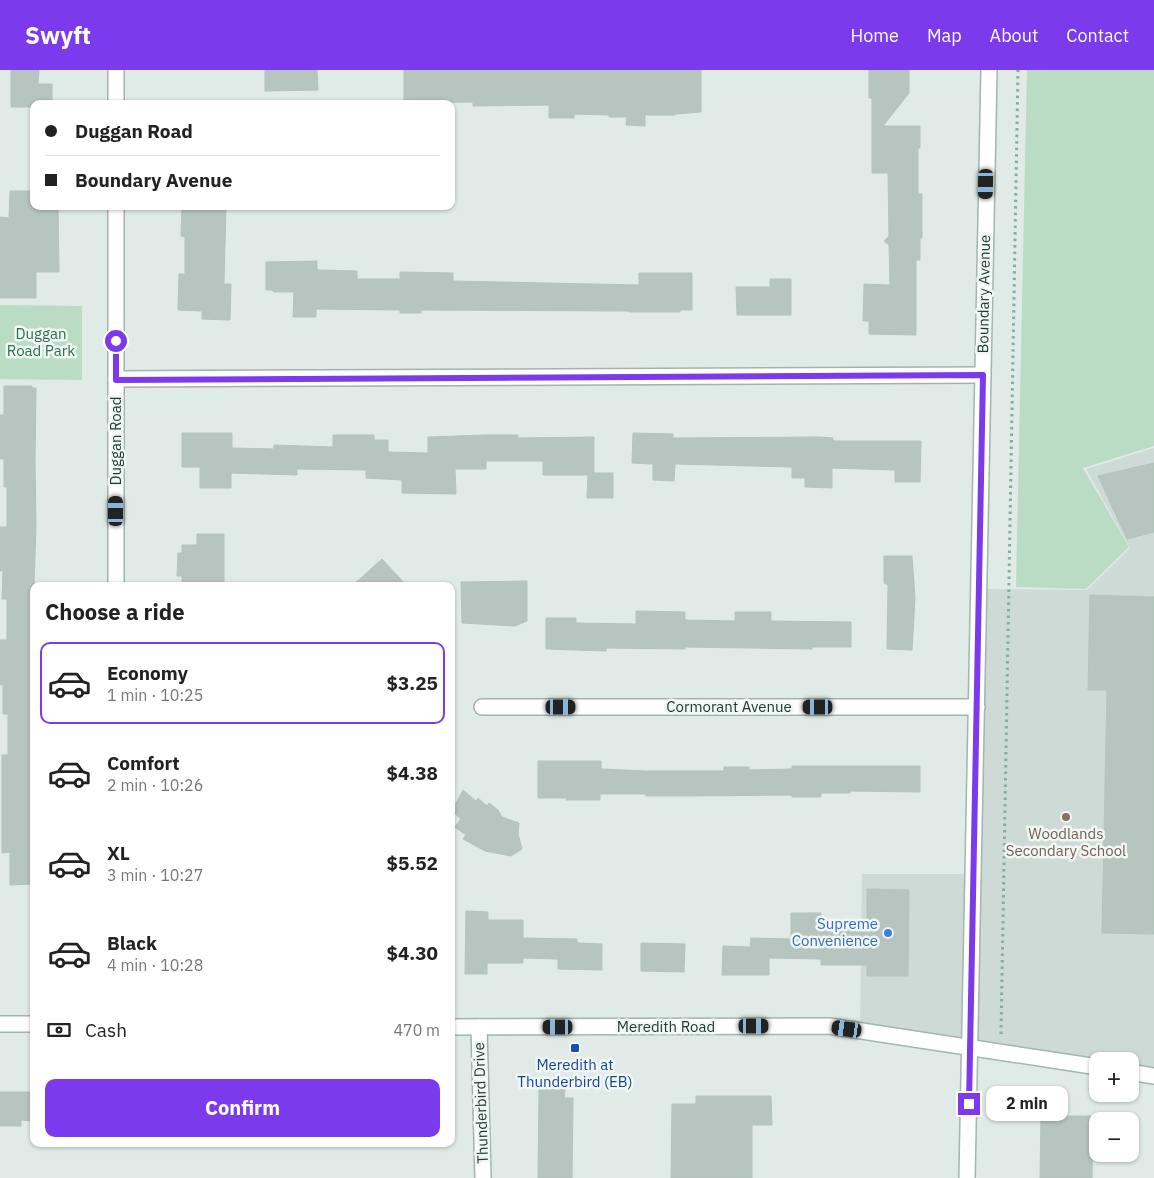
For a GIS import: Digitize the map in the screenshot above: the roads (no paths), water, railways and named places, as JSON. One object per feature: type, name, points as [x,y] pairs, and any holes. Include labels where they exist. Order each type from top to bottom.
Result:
[{"type":"street","points":[[116,70],[116,100]]},
{"type":"street","name":"Boundary Avenue","points":[[967,1178],[989,70]]},
{"type":"street","name":"Duggan Road","points":[[116,210],[116,582]]},
{"type":"street","points":[[116,380],[983,375]]},
{"type":"street","name":"Cormorant Avenue","points":[[482,707],[977,707]]},
{"type":"street","points":[[0,1024],[30,1024]]},
{"type":"street","name":"Meredith Road","points":[[455,1027],[829,1026],[1089,1066]]},
{"type":"street","name":"Thunderbird Drive","points":[[479,1027],[484,1178]]},
{"type":"street","points":[[1139,1074],[1154,1076]]},
{"type":"place","name":"Woodlands Secondary School","points":[[1066,817]]},
{"type":"place","name":"Supreme Convenience","points":[[888,933]]},
{"type":"place","name":"Meredith at Thunderbird (EB)","points":[[575,1048]]},
{"type":"park label","name":"Duggan Road Park","points":[[41,342]]}]
